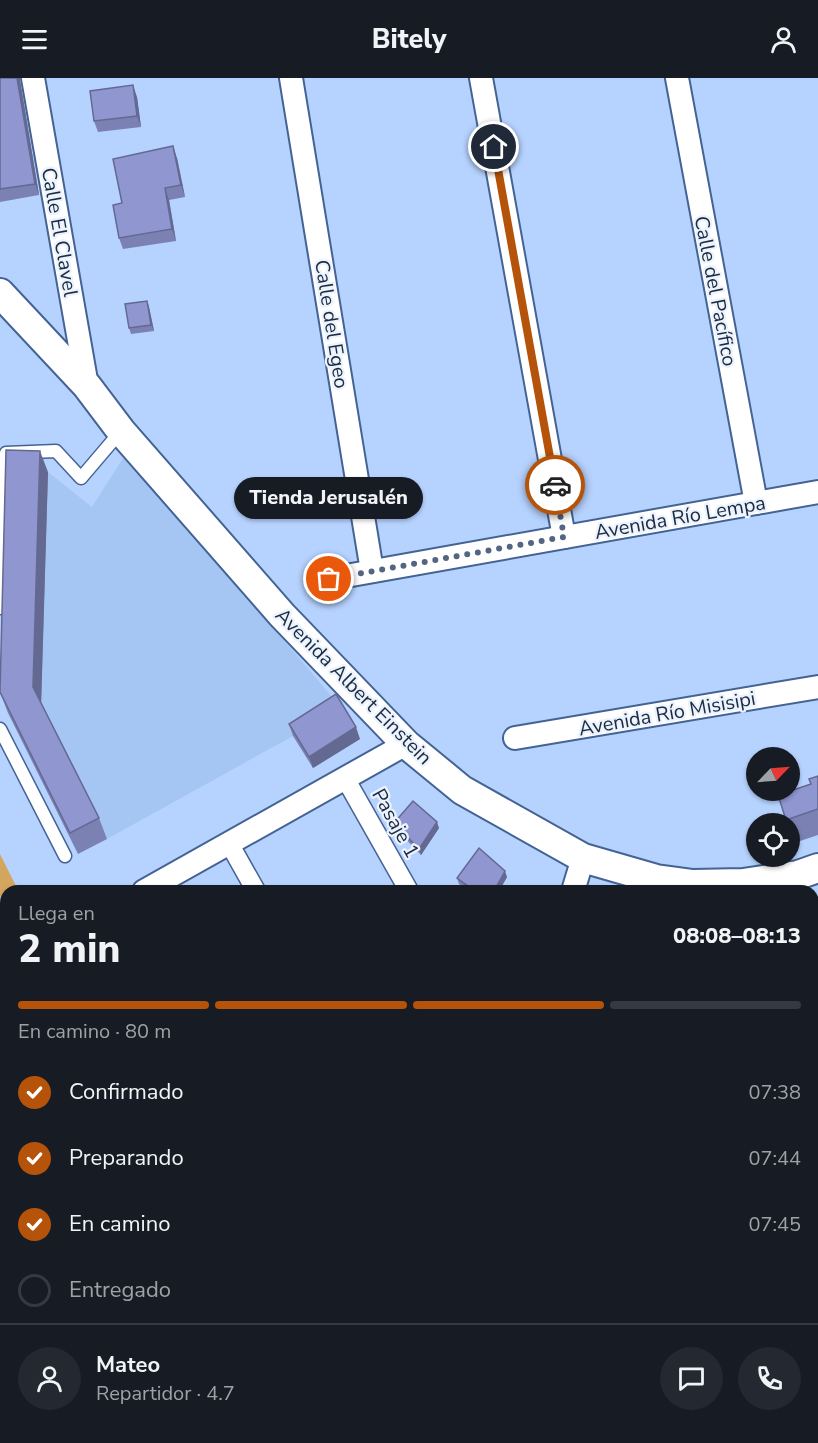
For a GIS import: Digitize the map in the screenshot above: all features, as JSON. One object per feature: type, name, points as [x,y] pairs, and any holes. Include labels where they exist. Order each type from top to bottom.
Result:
[{"type":"street","name":"Calle El Clavel","points":[[33,78],[87,386]]},
{"type":"street","name":"Calle del Egeo","points":[[291,78],[372,571]]},
{"type":"street","points":[[481,78],[564,537]]},
{"type":"street","name":"Calle del Pacífico","points":[[677,78],[756,503]]},
{"type":"street","name":"Avenida Albert Einstein","points":[[0,293],[87,386],[121,431],[282,615],[406,744],[462,790],[583,858],[656,879],[710,885]]},
{"type":"street","name":"Avenida Río Lempa","points":[[329,579],[818,492]]},
{"type":"street","name":"Avenida Río Misisipi","points":[[515,738],[818,687]]},
{"type":"street","points":[[155,885],[406,744]]},
{"type":"street","name":"Pasaje 1","points":[[345,778],[406,885]]},
{"type":"street","points":[[229,843],[253,885]]},
{"type":"street","points":[[575,885],[583,858]]},
{"type":"street","name":"Avenida Albert Einstein","points":[[753,885],[818,868]]},
{"type":"lane","points":[[0,608],[6,453],[56,452],[81,478],[121,431]]},
{"type":"lane","points":[[0,729],[65,856]]},
{"type":"shaded area","points":[[125,455],[340,706],[293,736],[107,839],[41,709],[48,472],[92,507]]},
{"type":"shaded area","points":[[0,854],[16,885],[0,885]]},
{"type":"building","points":[[0,78],[17,78],[35,184],[0,189]]},
{"type":"building","points":[[133,85],[137,116],[94,121],[90,91]]},
{"type":"building","points":[[173,146],[181,185],[165,188],[172,229],[119,238],[113,205],[122,203],[113,159]]},
{"type":"building","points":[[147,301],[151,325],[129,328],[125,304]]},
{"type":"building","points":[[6,450],[40,451],[33,687],[99,818],[70,833],[0,692]]},
{"type":"building","points":[[336,694],[356,727],[309,757],[289,724]]},
{"type":"building","points":[[818,776],[818,809],[800,815],[800,813],[784,813],[780,801],[800,801],[800,788],[811,784],[809,779]]},
{"type":"building","points":[[413,801],[437,822],[419,849],[394,823]]},
{"type":"building","points":[[479,848],[505,871],[497,885],[467,885],[457,878]]},
{"type":"way so far","points":[[329,579],[564,537],[555,485]]},
{"type":"place","name":"Tienda Jerusalén","points":[[329,579]]},
{"type":"route","points":[[494,147],[555,485]]}]
